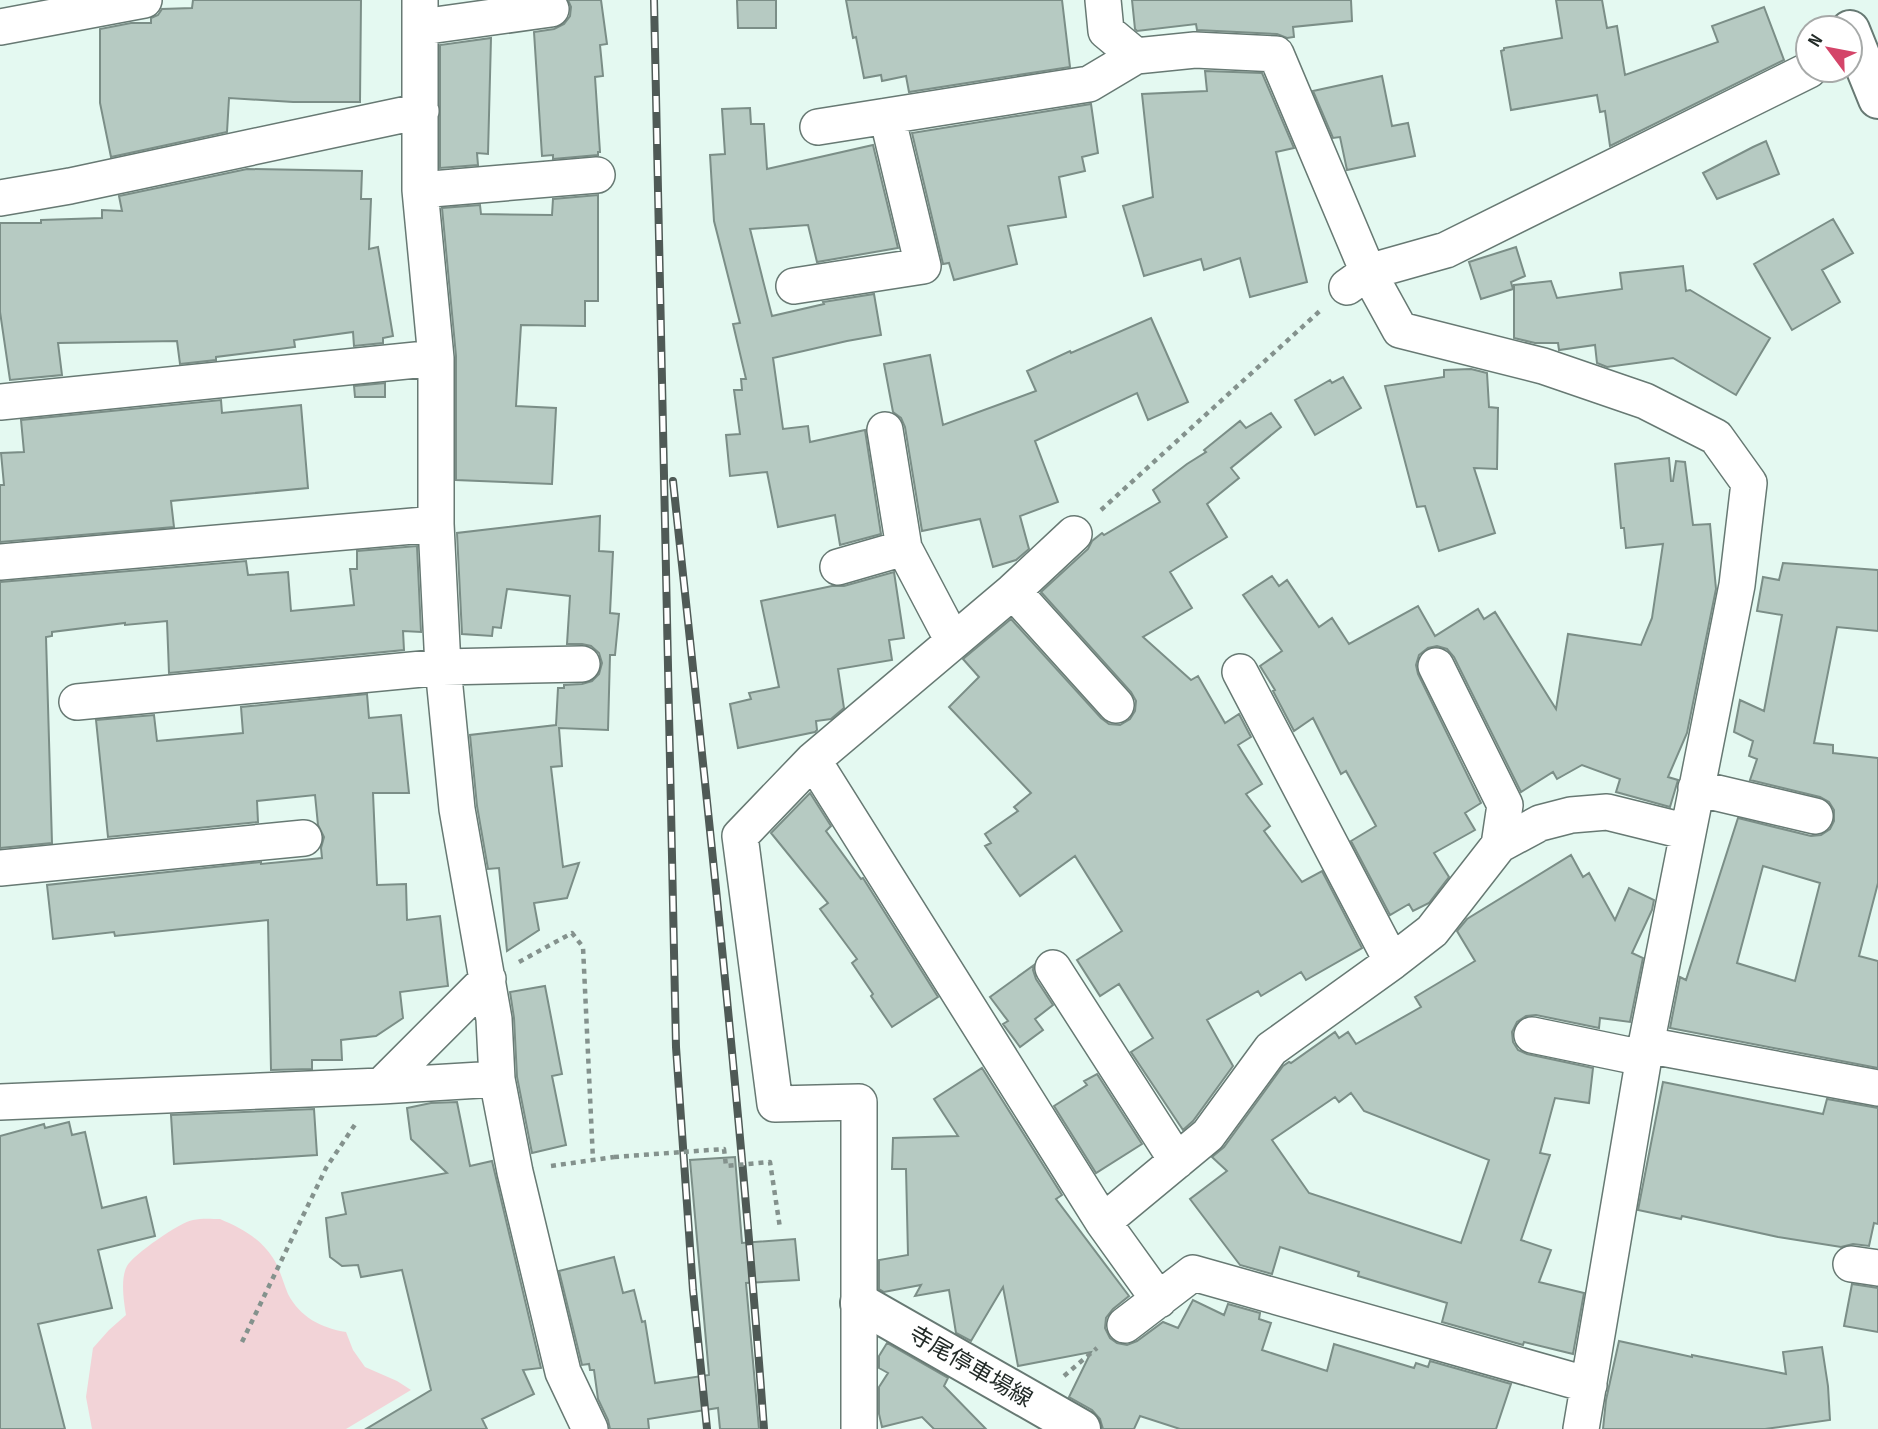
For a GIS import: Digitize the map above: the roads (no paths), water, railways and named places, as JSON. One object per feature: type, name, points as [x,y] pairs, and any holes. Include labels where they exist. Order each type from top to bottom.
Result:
[{"type":"main road","points":[[1864,68],[1878,100]]},
{"type":"main road","name":"寺尾停車場線","points":[[860,1303],[1081,1429]]},
{"type":"street","points":[[0,27],[144,0]]},
{"type":"street","points":[[1103,0],[1106,31],[1136,56]]},
{"type":"street","points":[[551,9],[421,14],[420,190],[436,358],[436,524],[443,667],[457,809],[494,1019],[496,1079],[515,1172],[563,1372],[590,1429]]},
{"type":"street","points":[[818,127],[1089,84],[1136,56],[1195,50],[1276,54],[1357,279],[1400,330],[1543,366],[1645,401],[1716,437],[1749,483],[1737,585],[1645,1052],[1581,1429]]},
{"type":"street","points":[[1357,279],[1446,250],[1794,77]]},
{"type":"street","points":[[0,198],[70,186],[421,111]]},
{"type":"street","points":[[794,286],[923,266],[887,116]]},
{"type":"street","points":[[420,190],[597,175]]},
{"type":"street","points":[[0,402],[436,358]]},
{"type":"street","points":[[885,430],[904,548],[953,640]]},
{"type":"street","points":[[0,562],[436,524]]},
{"type":"street","points":[[859,1429],[859,1102],[775,1104],[740,836],[813,760],[1013,591],[1074,534]]},
{"type":"street","points":[[838,567],[904,548]]},
{"type":"street","points":[[1013,591],[1116,705]]},
{"type":"street","points":[[77,702],[443,667],[582,664]]},
{"type":"street","points":[[1437,666],[1505,805],[1499,845]]},
{"type":"street","points":[[1240,672],[1392,962]]},
{"type":"street","points":[[813,760],[1103,1222],[1159,1300]]},
{"type":"street","points":[[1696,788],[1815,817]]},
{"type":"street","points":[[1103,1222],[1208,1135],[1271,1049],[1432,931],[1499,845],[1540,823],[1571,815],[1607,812],[1688,832]]},
{"type":"street","points":[[0,868],[304,838]]},
{"type":"street","points":[[1053,968],[1177,1161]]},
{"type":"street","points":[[381,1086],[488,979]]},
{"type":"street","points":[[1532,1035],[1878,1087]]},
{"type":"street","points":[[0,1102],[496,1079]]},
{"type":"street","points":[[1125,1325],[1193,1273],[1589,1385]]},
{"type":"railway","points":[[654,0],[676,1047],[693,1290],[707,1429]]},
{"type":"railway","points":[[673,481],[734,1074],[764,1429]]}]
